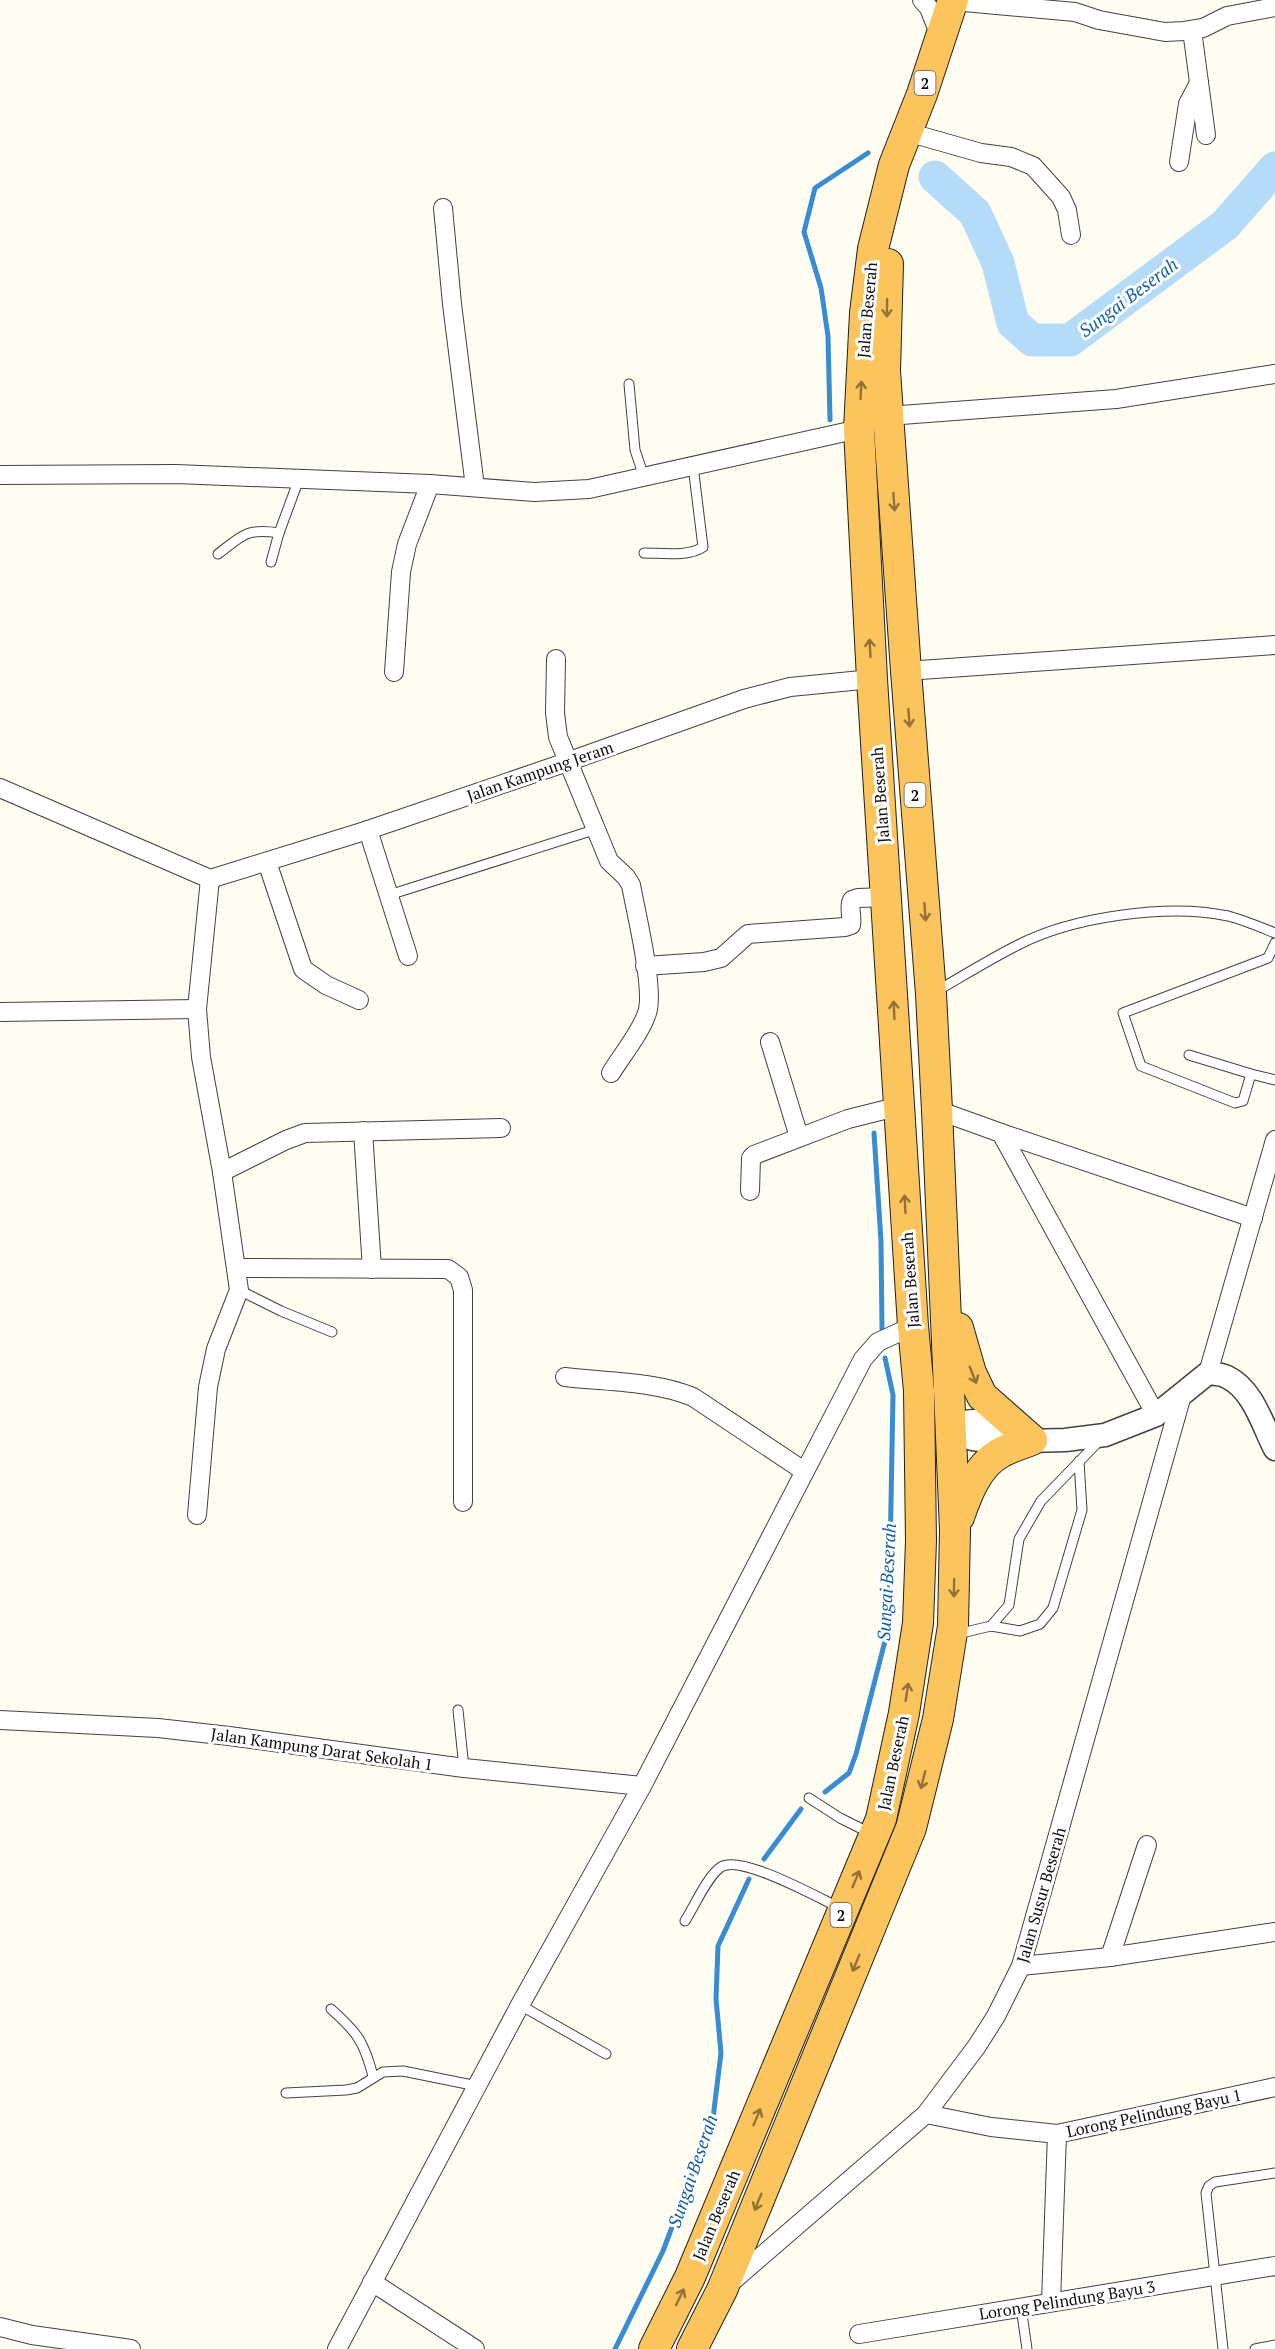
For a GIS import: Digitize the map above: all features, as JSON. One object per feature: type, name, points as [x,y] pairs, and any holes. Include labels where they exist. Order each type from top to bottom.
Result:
[{"type":"highway","name":"Jalan Beserah","points":[[654,2349],[690,2277],[881,1819],[904,1713],[918,1623],[921,1541],[919,1391],[872,679],[859,429],[865,313],[873,249],[894,165],[953,0]]},
{"type":"highway","name":"Jalan Beserah","points":[[692,2349],[722,2290],[911,1828],[938,1719],[952,1635],[955,1530],[931,994],[888,416],[886,337],[894,165]]},
{"type":"highway","points":[[944,1279],[971,1373],[982,1396],[1032,1440],[1000,1453],[987,1464],[973,1482],[965,1498],[955,1530]]},
{"type":"highway","points":[[919,1391],[951,1426],[920,1455]]},
{"type":"street","points":[[922,0],[929,8],[940,38]]},
{"type":"street","points":[[953,0],[1075,12],[1099,20],[1165,32],[1203,28],[1227,16],[1275,7]]},
{"type":"street","points":[[1192,30],[1206,135]]},
{"type":"street","points":[[1179,162],[1188,104],[1199,83]]},
{"type":"street","points":[[907,132],[981,153],[1011,157],[1033,166],[1061,197],[1067,210],[1071,235]]},
{"type":"street","points":[[443,208],[452,304],[475,487]]},
{"type":"street","points":[[888,416],[1116,399],[1275,374]]},
{"type":"street","points":[[0,475],[176,474],[430,484],[534,492],[589,489],[859,429]]},
{"type":"street","points":[[393,672],[401,572],[407,544],[430,484]]},
{"type":"street","points":[[906,671],[1275,645]]},
{"type":"street","points":[[556,659],[555,714],[558,737],[609,861],[631,885],[650,1002],[647,1016],[611,1073]]},
{"type":"street","name":"Jalan Kampung Jeram","points":[[210,879],[368,830],[744,699],[790,687],[872,679]]},
{"type":"street","points":[[0,788],[210,879],[197,1009],[201,1057],[222,1172],[239,1290],[216,1349],[208,1387],[197,1515]]},
{"type":"street","points":[[368,830],[408,956]]},
{"type":"street","points":[[267,862],[303,969],[326,985],[359,1000]]},
{"type":"street","points":[[645,966],[704,963],[721,958],[748,934],[845,927],[851,925],[852,900],[887,897]]},
{"type":"street","points":[[0,1012],[197,1009]]},
{"type":"street","points":[[770,1042],[799,1137]]},
{"type":"street","points":[[750,1191],[751,1158],[848,1119],[900,1106]]},
{"type":"street","points":[[937,1110],[1253,1218]]},
{"type":"street","points":[[222,1172],[305,1133],[501,1128]]},
{"type":"street","points":[[363,1131],[372,1269]]},
{"type":"street","points":[[1001,1133],[1156,1415]]},
{"type":"street","points":[[951,1426],[972,1439],[991,1442],[1065,1440],[1105,1435],[1156,1415],[1208,1373],[1275,1140]]},
{"type":"street","points":[[236,1268],[448,1269],[459,1276],[463,1290],[463,1502]]},
{"type":"street","points":[[337,2349],[520,2005],[642,1786],[864,1359],[878,1342],[913,1326]]},
{"type":"street","points":[[1208,1373],[1226,1376],[1239,1385],[1249,1397],[1275,1449]]},
{"type":"street","points":[[566,1377],[662,1388],[693,1397],[804,1471]]},
{"type":"street","name":"Jalan Susur Beserah","points":[[722,2290],[926,2114],[983,2036],[1010,1991],[1021,1966],[1182,1395]]},
{"type":"street","name":"Jalan Kampung Darat Sekolah 1","points":[[0,1720],[205,1733],[464,1768],[642,1786]]},
{"type":"street","points":[[1110,1957],[1147,1845]]},
{"type":"street","points":[[1021,1966],[1110,1957],[1275,1932]]},
{"type":"street","name":"Lorong Pelindung Bayu 1","points":[[926,2114],[991,2127],[1057,2134],[1275,2087]]},
{"type":"street","points":[[1051,2302],[1057,2134]]},
{"type":"street","name":"Lorong Pelindung Bayu 3","points":[[859,2334],[1275,2266]]},
{"type":"street","points":[[372,2282],[475,2349]]},
{"type":"street","points":[[0,2327],[32,2335],[132,2349]]},
{"type":"lane","points":[[629,384],[635,450],[644,477]]},
{"type":"lane","points":[[644,553],[688,552],[703,547],[693,466]]},
{"type":"lane","points":[[271,562],[299,479]]},
{"type":"lane","points":[[218,554],[245,533],[265,531],[279,533]]},
{"type":"lane","points":[[389,895],[597,829]]},
{"type":"lane","points":[[931,994],[1020,944],[1080,923],[1115,916],[1188,910],[1228,916],[1275,933]]},
{"type":"lane","points":[[1251,1074],[1243,1101],[1235,1103],[1141,1066],[1123,1013],[1268,958],[1275,943]]},
{"type":"lane","points":[[1189,1055],[1275,1080]]},
{"type":"lane","points":[[239,1290],[280,1311],[332,1332]]},
{"type":"lane","points":[[991,1626],[1009,1605],[1019,1539],[1041,1501],[1105,1435]]},
{"type":"lane","points":[[952,1635],[991,1626],[1020,1631],[1040,1624],[1053,1608],[1082,1510],[1079,1461]]},
{"type":"lane","points":[[458,1710],[464,1768]]},
{"type":"lane","points":[[809,1798],[840,1818],[874,1835]]},
{"type":"lane","points":[[685,1921],[716,1871],[724,1864],[738,1864],[758,1869],[843,1910]]},
{"type":"lane","points":[[520,2005],[606,2054]]},
{"type":"lane","points":[[331,2009],[353,2029],[361,2040],[373,2076]]},
{"type":"lane","points":[[286,2093],[333,2092],[357,2088],[373,2076],[383,2072],[403,2071],[477,2086]]},
{"type":"lane","points":[[1223,2349],[1206,2193],[1209,2186],[1215,2182],[1275,2173]]},
{"type":"lane","points":[[1021,2307],[1027,2349]]},
{"type":"lane","points":[[1255,2349],[1275,2345]]},
{"type":"waterway","name":"Sungai Beserah","points":[[830,420],[828,336],[821,288],[804,232],[815,188],[868,153]]},
{"type":"waterway","name":"Sungai Beserah","points":[[935,177],[975,213],[998,263],[1013,323],[1032,340],[1070,340],[1225,225],[1275,168]]},
{"type":"waterway","name":"Sungai Beserah","points":[[874,1133],[881,1241],[882,1329]]},
{"type":"waterway","name":"Sungai Beserah","points":[[825,1792],[849,1773],[885,1641],[889,1611],[893,1395],[885,1358]]},
{"type":"waterway","name":"Sungai Beserah","points":[[764,1859],[801,1809]]},
{"type":"waterway","name":"Sungai Beserah","points":[[615,2349],[663,2251],[713,2118],[721,2053],[716,1999],[718,1946],[749,1879]]}]
